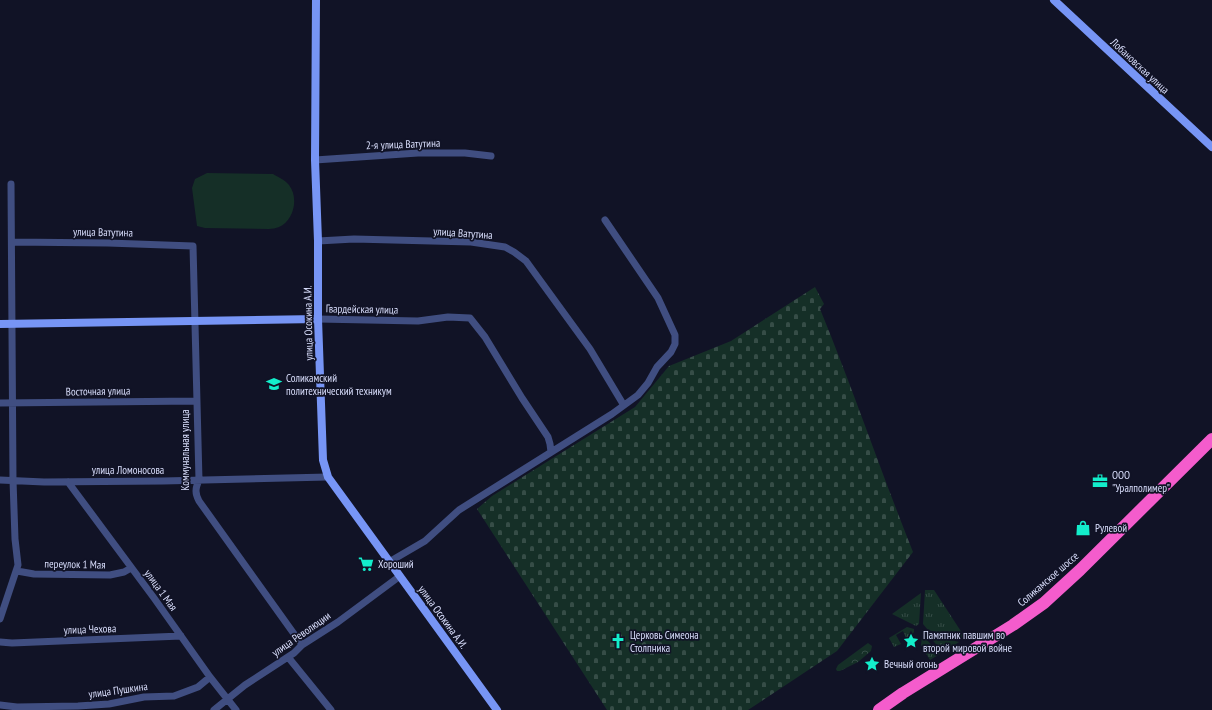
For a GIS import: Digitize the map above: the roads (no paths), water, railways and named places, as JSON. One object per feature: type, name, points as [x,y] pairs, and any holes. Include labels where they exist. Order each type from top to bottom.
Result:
[{"type":"highway","name":"Соликамское шоссе","points":[[879,710],[903,693],[1013,625],[1044,604],[1212,439]]},
{"type":"street","name":"улица Осокина А.И.","points":[[316,0],[318,319],[323,460],[328,477],[497,710]]},
{"type":"street","name":"Лобановская улица","points":[[1054,0],[1212,147]]},
{"type":"street","name":"2-я улица Ватутина","points":[[316,160],[418,153],[465,153],[491,156]]},
{"type":"street","points":[[0,619],[18,565],[15,539],[13,480],[11,184]]},
{"type":"street","points":[[389,562],[425,541],[460,510],[612,414],[623,404],[638,394],[648,383],[657,367],[671,352],[675,344],[675,334],[658,298],[605,220]]},
{"type":"street","name":"улица Ватутина","points":[[318,241],[354,239],[471,242],[505,247],[526,261],[590,349],[623,404]]},
{"type":"street","name":"улица Ватутина","points":[[12,242],[193,246]]},
{"type":"street","name":"Коммунальная улица","points":[[193,246],[196,321],[198,480],[195,489],[199,501],[302,645]]},
{"type":"street","name":"Гвардейская улица","points":[[0,324],[318,319],[418,321],[448,317],[470,318],[485,337],[522,398],[548,437],[551,452]]},
{"type":"street","name":"Восточная улица","points":[[0,403],[196,401]]},
{"type":"street","name":"улица Ломоносова","points":[[0,480],[68,482],[328,477]]},
{"type":"street","name":"улица 1 Мая","points":[[68,482],[154,598],[210,677],[236,710]]},
{"type":"street","name":"переулок 1 Мая","points":[[16,571],[34,574],[110,575],[124,572],[132,568]]},
{"type":"street","name":"улица Революции","points":[[214,710],[245,685],[294,654],[302,645],[338,622],[400,576]]},
{"type":"street","name":"улица Чехова","points":[[0,642],[12,643],[181,636]]},
{"type":"street","points":[[288,657],[331,710]]},
{"type":"street","name":"улица Пушкина","points":[[0,705],[17,707],[78,706],[109,704],[144,696],[174,696],[198,688],[210,677]]},
{"type":"place","name":"Соликамский политехнический техникум","points":[[274,384]]},
{"type":"place","name":"OOO \"Уралполимер\"","points":[[1100,481]]},
{"type":"place","name":"Рулевой","points":[[1083,528]]},
{"type":"place","name":"Хороший","points":[[366,564]]},
{"type":"place","name":"Церковь Симеона Столпника","points":[[618,641]]},
{"type":"place","name":"Памятник павшим во второй мировой войне","points":[[911,641]]},
{"type":"place","name":"Вечный огонь","points":[[872,664]]}]
